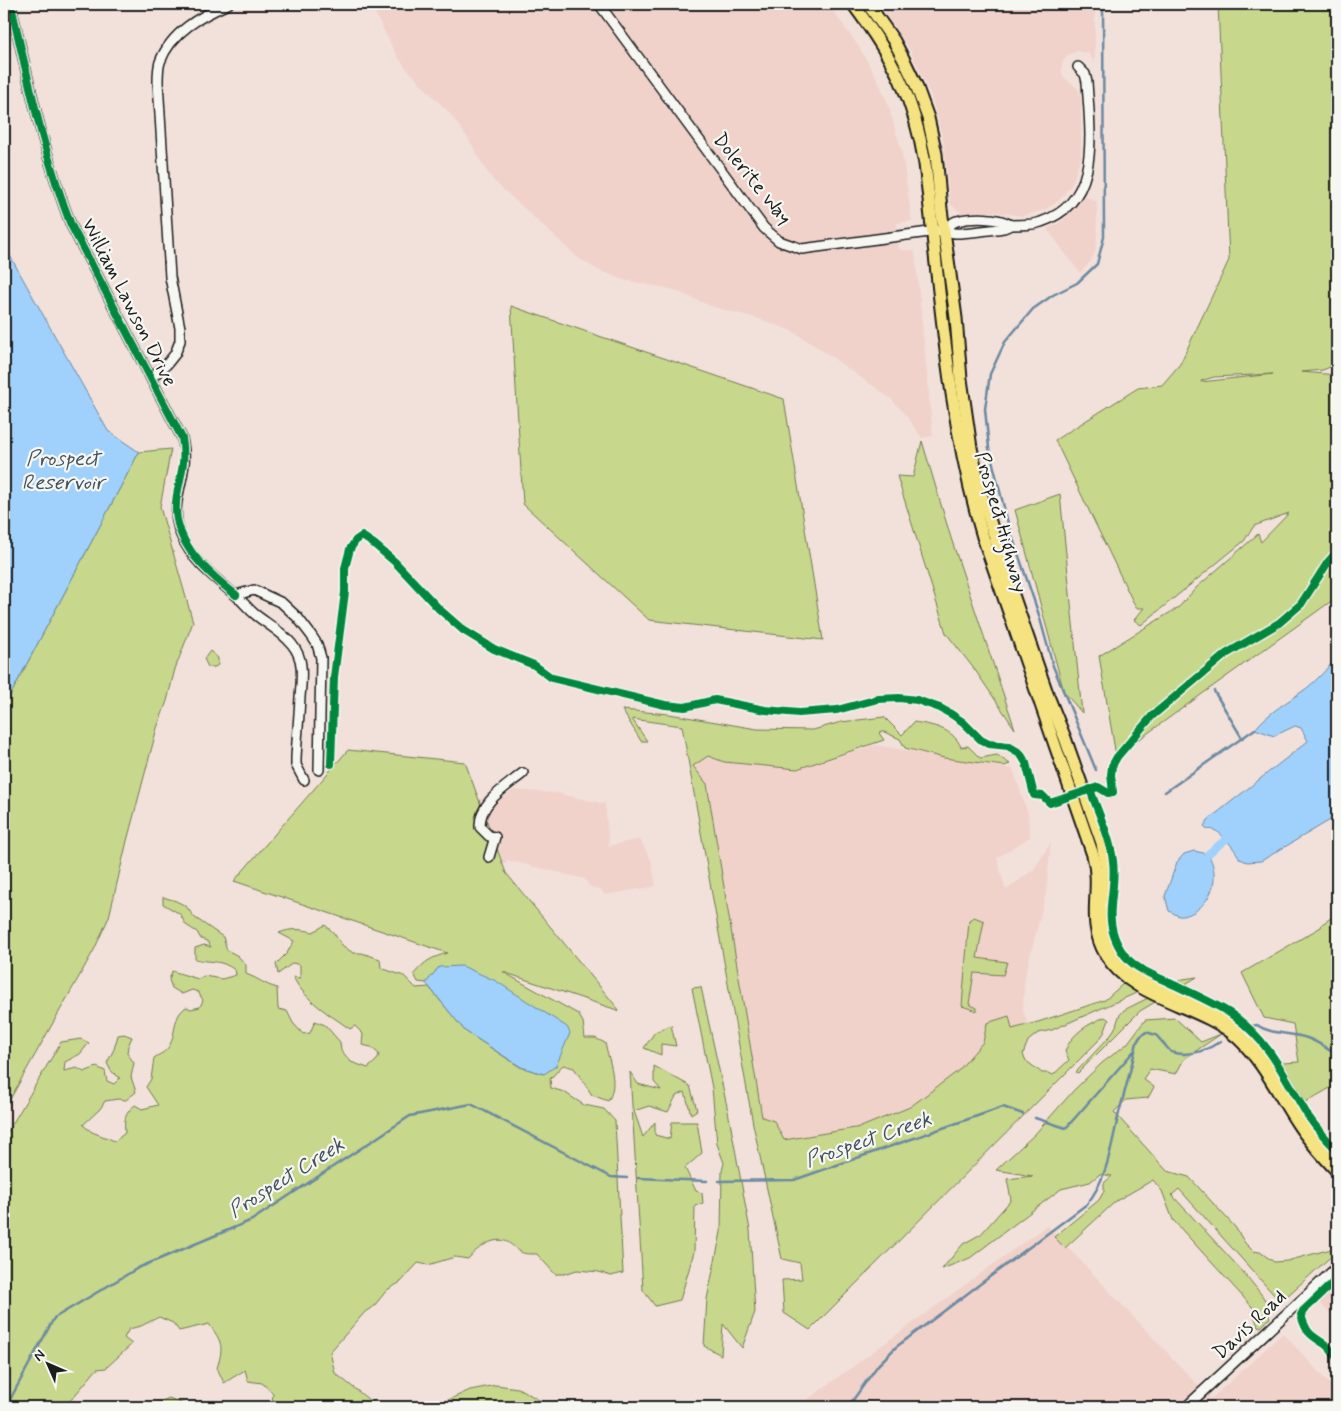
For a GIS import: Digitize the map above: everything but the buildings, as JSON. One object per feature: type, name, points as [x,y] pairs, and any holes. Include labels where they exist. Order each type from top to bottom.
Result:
[{"type":"main road","name":"Prospect Highway","points":[[853,4],[890,58],[912,108],[921,137],[956,318],[964,402],[971,448],[982,493],[1009,584],[1103,848],[1106,866],[1103,911],[1105,930],[1111,947],[1123,963],[1164,993],[1185,1002],[1202,1014],[1225,1023],[1253,1041],[1266,1063]]},
{"type":"main road","name":"Prospect Highway","points":[[868,4],[898,49],[912,75],[925,108],[936,154],[938,231]]},
{"type":"main road","points":[[1266,1063],[1303,1118],[1337,1158]]},
{"type":"main road","points":[[1266,1063],[1298,1125],[1337,1171]]},
{"type":"street","name":"William Lawson Drive","points":[[9,4],[35,110],[57,188],[71,225],[182,438],[185,452],[184,466],[176,509],[177,523],[182,537],[202,567],[236,595],[254,613],[285,637],[295,647],[300,659],[302,674],[296,765],[304,780]]},
{"type":"street","points":[[151,378],[171,359],[180,341],[180,328],[170,277],[158,82],[159,64],[166,50],[183,30],[228,4]]},
{"type":"street","name":"Dolerite Way","points":[[599,4],[764,228],[779,242],[802,249],[938,231],[955,221],[972,219],[1003,220],[1011,225],[1030,225],[1047,220],[1062,211],[1073,200],[1083,184],[1091,148],[1088,82],[1085,74],[1078,67]]},
{"type":"street","points":[[236,595],[254,590],[282,603],[298,618],[311,634],[316,644],[321,658],[319,770]]},
{"type":"street","points":[[489,857],[494,836],[490,836],[480,827],[480,819],[488,802],[523,773]]},
{"type":"street","name":"Davis Road","points":[[1186,1407],[1337,1267]]},
{"type":"shaded area","points":[[370,4],[828,4],[857,44],[877,78],[888,104],[902,152],[912,221],[897,223],[899,249],[915,251],[933,436],[922,438],[905,414],[890,398],[792,331],[756,318],[713,307],[671,289],[623,280],[598,270],[578,258],[494,181],[451,115],[406,68],[396,54]]},
{"type":"shaded area","points":[[879,4],[1095,4],[1095,64],[1089,54],[1078,51],[1068,55],[1062,64],[1064,77],[1078,89],[1081,96],[1081,156],[1072,184],[1058,202],[1044,210],[1023,216],[994,212],[962,213],[952,206],[950,203],[943,140],[931,96],[911,52]]},
{"type":"shaded area","points":[[1085,196],[1097,202],[1097,237],[1095,253],[1080,273],[1047,229],[1069,215]]},
{"type":"shaded area","points":[[875,745],[1013,769],[1028,814],[1030,837],[997,858],[1006,890],[1034,869],[1051,842],[1046,893],[1025,976],[1023,1009],[1028,1024],[1011,1029],[1009,1017],[983,1042],[958,1072],[910,1107],[861,1127],[784,1140],[774,1121],[762,1117],[707,784],[693,766],[708,756],[724,762],[797,769]]},
{"type":"shaded area","points":[[494,788],[502,798],[514,790],[556,793],[605,804],[609,846],[640,839],[651,860],[656,886],[605,895],[600,889],[590,887],[585,879],[507,860],[506,864],[483,859],[477,808],[482,798]]},
{"type":"shaded area","points":[[1047,1225],[1211,1399],[1283,1333],[1337,1392],[1337,1407],[797,1407]]},
{"type":"shaded area","points":[[1337,1282],[1337,1320],[1317,1301]]},
{"type":"green space","points":[[1218,4],[1337,4],[1337,364],[1323,370],[1301,372],[1337,375],[1337,597],[1116,756],[1099,656],[1179,607],[1196,588],[1258,534],[1261,542],[1289,513],[1254,526],[1244,541],[1141,625],[1134,620],[1144,608],[1136,608],[1055,440],[1138,388],[1162,385],[1180,364],[1229,260]],"holes":[[[1273,374],[1201,382],[1214,377]]]},
{"type":"green space","points":[[511,306],[784,399],[823,640],[649,620],[523,504]]},
{"type":"green space","points":[[922,441],[951,538],[1015,729],[975,670],[946,633],[897,476],[913,477]]},
{"type":"green space","points":[[171,449],[160,507],[193,622],[175,669],[167,701],[157,728],[109,917],[94,950],[4,1110],[4,707],[139,452]]},
{"type":"green space","points":[[1060,494],[1082,713],[1064,692],[1015,510]]},
{"type":"green space","points":[[210,651],[218,658],[218,665],[215,667],[208,667],[204,659]]},
{"type":"green space","points":[[622,710],[669,714],[757,729],[813,730],[841,722],[884,717],[902,735],[914,722],[935,726],[953,736],[961,747],[968,746],[980,758],[997,755],[1010,764],[1004,766],[944,758],[905,748],[900,739],[882,731],[879,733],[884,740],[797,769],[724,762],[708,756],[693,766],[707,784],[762,1117],[774,1121],[784,1140],[861,1127],[910,1107],[958,1071],[983,1042],[987,1023],[1009,1016],[1012,1029],[1105,1000],[1125,982],[1137,990],[1134,994],[1052,1030],[1038,1033],[1028,1041],[1023,1054],[1025,1060],[1042,1073],[1053,1075],[1069,1060],[1065,1051],[1076,1034],[1105,1017],[1109,1020],[1099,1040],[810,1330],[784,1313],[782,1280],[802,1279],[800,1263],[782,1259],[753,1124],[682,726],[632,719],[647,741],[641,741]]},
{"type":"green space","points":[[348,750],[465,762],[506,873],[620,1011],[503,972],[578,1014],[583,1022],[585,1038],[595,1038],[605,1043],[613,1080],[613,1087],[608,1101],[592,1095],[574,1068],[563,1065],[550,1079],[551,1088],[564,1092],[584,1105],[604,1109],[615,1121],[623,1273],[611,1276],[599,1272],[577,1270],[564,1274],[555,1274],[537,1254],[523,1253],[509,1243],[498,1240],[481,1247],[468,1259],[455,1257],[428,1265],[418,1263],[401,1282],[387,1290],[374,1306],[365,1312],[330,1352],[335,1373],[378,1407],[264,1407],[272,1404],[273,1393],[262,1383],[248,1381],[245,1370],[224,1383],[217,1368],[221,1354],[219,1340],[209,1324],[179,1331],[173,1323],[159,1317],[141,1326],[129,1329],[124,1338],[132,1344],[106,1368],[97,1369],[65,1407],[4,1407],[4,1138],[61,1042],[81,1039],[89,1043],[80,1054],[65,1062],[64,1071],[77,1068],[84,1072],[97,1067],[105,1071],[107,1081],[114,1084],[120,1078],[111,1071],[107,1063],[118,1035],[124,1034],[132,1037],[127,1053],[134,1063],[131,1077],[136,1092],[126,1100],[105,1101],[100,1109],[83,1125],[92,1132],[115,1141],[125,1133],[126,1118],[129,1111],[135,1105],[142,1109],[158,1105],[146,1087],[151,1079],[154,1058],[166,1050],[170,1044],[181,1012],[186,1007],[191,1009],[200,1007],[203,1000],[198,992],[192,990],[182,994],[172,988],[169,980],[172,971],[198,979],[204,976],[222,979],[236,975],[235,970],[225,964],[195,959],[195,948],[204,945],[211,947],[207,941],[201,939],[197,932],[186,925],[180,914],[163,904],[163,897],[186,906],[194,917],[223,937],[227,950],[238,956],[246,965],[246,974],[277,988],[278,1009],[287,1011],[293,1023],[303,1034],[310,1033],[315,1021],[325,1025],[340,1042],[341,1050],[351,1062],[368,1068],[377,1060],[379,1054],[371,1047],[362,1045],[363,1034],[355,1026],[350,1029],[318,1006],[304,993],[293,977],[300,978],[300,965],[293,963],[278,974],[276,964],[287,953],[294,941],[279,933],[288,930],[313,932],[325,925],[333,932],[342,945],[353,953],[362,953],[380,959],[381,968],[404,976],[416,988],[429,987],[465,1031],[520,1067],[543,1074],[439,967],[426,983],[418,982],[414,974],[425,963],[447,953],[234,881]]},
{"type":"green space","points":[[1337,914],[1337,1084],[1306,1102],[1283,1063],[1299,1062],[1293,1024],[1264,1018],[1242,973],[1321,927],[1322,924]]},
{"type":"green space","points":[[974,917],[984,921],[977,958],[1007,962],[1003,975],[974,973],[969,1004],[977,1008],[977,1011],[962,1006],[969,920]]},
{"type":"green space","points":[[1197,977],[1140,1011],[1078,1073],[1076,1072],[1111,1035],[1119,1016],[1124,1010],[1148,998],[1155,998],[1178,985],[1177,982],[1183,979]]},
{"type":"green space","points":[[701,987],[728,1111],[750,1230],[755,1312],[742,1348],[723,1324],[721,1355],[704,1346],[707,1299],[721,1232],[722,1171],[724,1163],[717,1144],[712,1088],[692,988]]},
{"type":"green space","points":[[1175,1018],[1201,1042],[1221,1034],[1184,1059],[1176,1074],[1150,1069],[1143,1079],[1154,1087],[1148,1098],[1126,1100],[1114,1112],[1167,1171],[1189,1177],[1235,1227],[1245,1243],[1253,1251],[1260,1252],[1274,1262],[1287,1261],[1331,1249],[1336,1252],[1286,1297],[1279,1298],[1275,1296],[1179,1189],[1172,1195],[1261,1294],[1271,1309],[1267,1311],[1270,1318],[1261,1327],[1258,1326],[1252,1311],[1254,1309],[1173,1220],[1162,1191],[1153,1180],[1116,1201],[1065,1248],[1054,1237],[1099,1200],[1104,1191],[1104,1183],[1112,1176],[1100,1174],[1090,1182],[1061,1189],[970,1258],[942,1269],[963,1244],[981,1234],[1011,1200],[1007,1179],[1033,1176],[996,1170],[1035,1134],[1074,1090],[1102,1063],[1127,1044],[1145,1020]]},
{"type":"green space","points":[[671,1025],[676,1046],[661,1044],[661,1055],[644,1048],[655,1032]]},
{"type":"green space","points":[[654,1066],[690,1086],[697,1110],[691,1114],[685,1092],[676,1096],[668,1112],[649,1106],[634,1111],[643,1137],[655,1122],[655,1135],[670,1139],[672,1122],[697,1122],[702,1153],[685,1168],[696,1191],[702,1193],[703,1203],[695,1206],[694,1252],[680,1300],[655,1306],[643,1290],[630,1072],[638,1084],[661,1090],[654,1082]]},
{"type":"green space","points":[[496,1385],[518,1388],[541,1401],[538,1407],[433,1407],[470,1390]]},
{"type":"green space","points":[[169,1398],[191,1407],[155,1407],[155,1404]]},
{"type":"water","name":"Prospect Reservoir","points":[[4,245],[108,431],[139,452],[4,707]]},
{"type":"water","points":[[1337,657],[1337,816],[1261,861],[1247,862],[1240,859],[1225,838],[1218,832],[1206,829],[1204,826],[1208,820],[1308,741],[1301,728],[1295,726],[1274,736],[1255,729],[1273,712],[1311,685]]},
{"type":"water","points":[[1194,851],[1208,854],[1214,870],[1213,886],[1201,907],[1191,914],[1179,916],[1169,911],[1165,896],[1177,862],[1184,854]]},
{"type":"water","points":[[462,966],[496,981],[567,1027],[570,1033],[556,1066],[544,1074],[521,1067],[465,1031],[426,983],[439,967]]},
{"type":"waterway","points":[[1096,770],[1053,666],[1039,615],[1009,527],[989,448],[985,409],[990,374],[1005,342],[1033,309],[1053,295],[1077,283],[1097,264],[1104,237],[1103,4]]},
{"type":"waterway","points":[[1214,691],[1242,738]]},
{"type":"waterway","points":[[1165,792],[1255,729]]},
{"type":"waterway","points":[[1208,854],[1225,840]]},
{"type":"waterway","name":"Prospect Creek","points":[[1252,1026],[1257,1025],[1275,1032],[1307,1038],[1337,1055]]},
{"type":"waterway","points":[[848,1407],[878,1365],[896,1347],[1087,1204],[1100,1183],[1104,1172],[1137,1042],[1140,1037],[1146,1032],[1156,1035],[1171,1052],[1184,1054],[1209,1048],[1221,1041]]},
{"type":"waterway","name":"Prospect Creek","points":[[1035,1118],[1066,1128],[1134,1051]]},
{"type":"waterway","name":"Prospect Creek","points":[[6,1407],[54,1318],[138,1268],[252,1220],[410,1116],[471,1104],[611,1177],[627,1178]]},
{"type":"waterway","name":"Prospect Creek","points":[[719,1181],[794,1180],[1003,1107],[1023,1114]]},
{"type":"waterway","name":"Prospect Creek","points":[[638,1178],[707,1181]]},
{"type":"cycle path","points":[[9,4],[45,145],[71,225],[182,438],[183,460],[176,511],[178,526],[184,539],[201,564],[236,595]]},
{"type":"cycle path","points":[[331,764],[334,677],[345,592],[345,568],[350,549],[356,540],[362,536],[395,562],[439,609],[463,630],[494,649],[534,665],[552,678],[665,705],[685,707],[715,700],[765,710],[799,713],[837,710],[878,699],[899,698],[917,700],[951,714],[963,722],[981,740],[989,744],[1008,746],[1020,753],[1026,763],[1034,795],[1043,796],[1050,803],[1098,787],[1108,793],[1113,792],[1112,766],[1117,757],[1152,716],[1226,654],[1279,623],[1301,604],[1328,562],[1337,552]]},
{"type":"cycle path","points":[[1090,789],[1107,834],[1113,861],[1111,922],[1117,943],[1122,951],[1139,968],[1203,998],[1234,1016],[1247,1027],[1268,1050],[1308,1116],[1337,1150]]},
{"type":"cycle path","points":[[1337,1279],[1301,1315],[1309,1332],[1327,1346],[1337,1358]]}]
